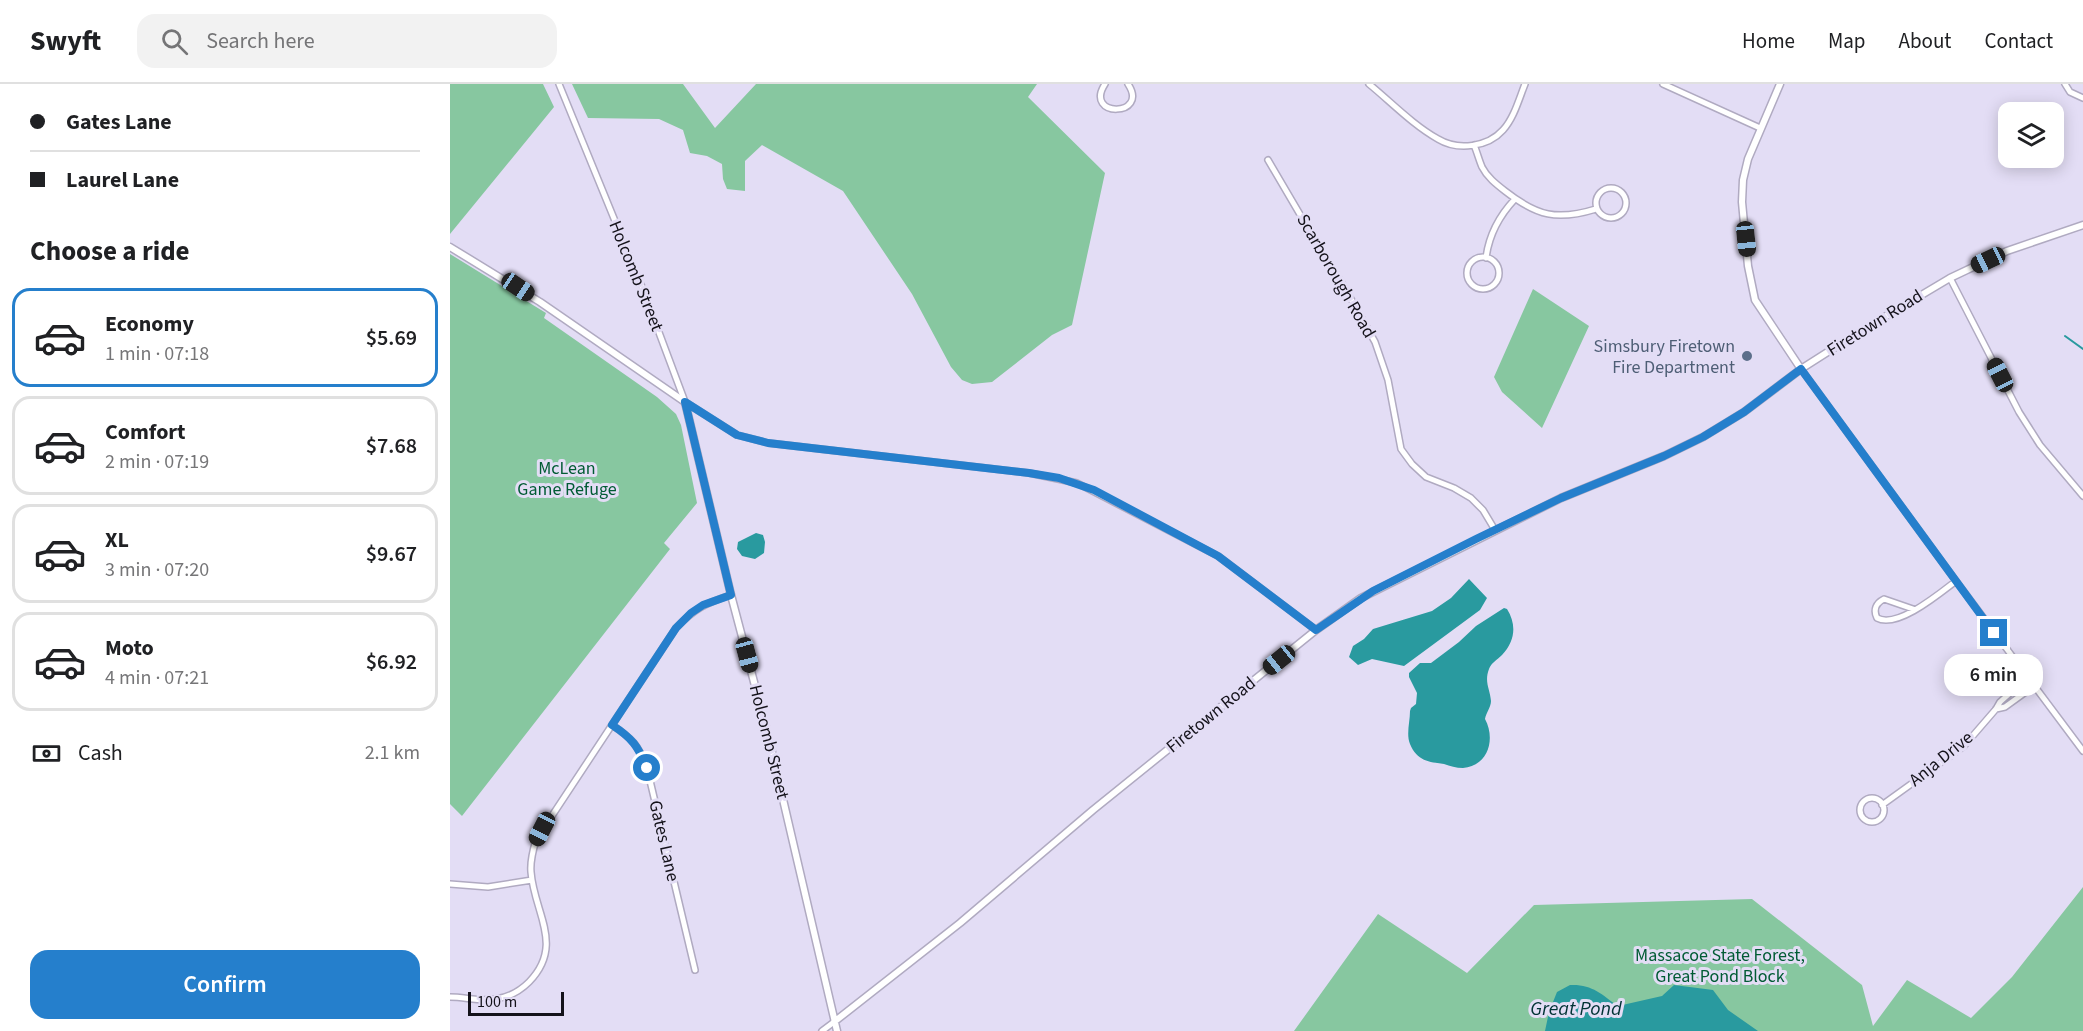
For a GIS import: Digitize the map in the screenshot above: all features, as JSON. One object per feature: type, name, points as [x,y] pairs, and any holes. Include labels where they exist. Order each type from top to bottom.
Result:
[{"type":"street","name":"Holcomb Street","points":[[559,84],[642,287],[685,402],[731,595],[768,735],[837,1031]]},
{"type":"street","points":[[1105,84],[1101,99],[1107,107],[1118,110],[1130,102],[1132,91],[1128,84]]},
{"type":"street","points":[[1369,84],[1438,139],[1462,146],[1486,142],[1503,130],[1511,120],[1525,84]]},
{"type":"street","points":[[1663,84],[1760,128]]},
{"type":"street","points":[[1780,84],[1748,159],[1743,180],[1742,202],[1753,293],[1762,312],[1801,369],[1956,582],[2083,751]]},
{"type":"street","points":[[2065,84],[2070,92],[2083,98]]},
{"type":"street","points":[[1474,145],[1482,168],[1489,177],[1515,199],[1534,211],[1562,217],[1596,209]]},
{"type":"street","name":"Scarborough Road","points":[[1268,160],[1375,342],[1388,380],[1401,449],[1426,477],[1454,488],[1471,498],[1483,510],[1495,530]]},
{"type":"street","points":[[1613,188],[1625,198],[1624,212],[1616,218],[1606,219],[1596,209],[1596,198],[1603,190],[1613,188]]},
{"type":"street","points":[[1486,258],[1492,233],[1515,199]]},
{"type":"street","name":"Firetown Road","points":[[822,1031],[960,923],[1093,810],[1316,630],[1362,598],[1561,498],[1664,456],[1703,437],[1744,412],[1801,369],[1950,278],[2007,251],[2083,225]]},
{"type":"street","points":[[450,247],[540,302],[737,435],[768,443],[1029,473],[1077,483],[1218,556],[1316,630]]},
{"type":"street","points":[[1486,258],[1495,263],[1498,268],[1498,278],[1491,286],[1481,289],[1472,284],[1467,271],[1472,262],[1486,258]]},
{"type":"street","points":[[1950,278],[2019,412],[2040,445],[2083,496]]},
{"type":"street","points":[[1913,609],[1884,599],[1877,604],[1875,614],[1881,621],[1890,621],[1904,616],[1956,582]]},
{"type":"street","points":[[450,997],[484,1000],[506,997],[525,986],[533,977],[541,965],[547,945],[546,931],[532,880],[531,861],[539,835],[676,628],[703,605],[731,595]]},
{"type":"street","name":"Anja Drive","points":[[1882,805],[1964,746],[2000,702],[2028,677]]},
{"type":"street","name":"Anja Drive","points":[[1996,709],[2005,707],[2034,686]]},
{"type":"street","name":"Gates Lane","points":[[612,725],[639,748],[647,768],[695,970]]},
{"type":"street","name":"Anja Drive","points":[[1866,800],[1877,800],[1882,805],[1883,812],[1879,819],[1868,821],[1862,816],[1861,806],[1866,800]]},
{"type":"street","points":[[450,884],[488,887],[532,880]]},
{"type":"green space","points":[[450,84],[543,84],[554,107],[450,234]]},
{"type":"green space","points":[[572,84],[683,84],[715,128],[756,84],[1037,84],[1028,97],[1105,173],[1072,325],[1052,335],[992,382],[972,384],[962,380],[951,367],[912,294],[843,191],[762,145],[745,161],[745,191],[727,189],[723,179],[722,164],[707,156],[690,153],[683,130],[659,119],[588,118]]},
{"type":"green space","name":"McLean Game Refuge","points":[[450,254],[546,313],[544,318],[657,397],[676,414],[681,425],[697,503],[664,543],[670,549],[462,816],[450,804]]},
{"type":"green space","points":[[1533,289],[1589,326],[1542,428],[1502,392],[1494,377]]},
{"type":"green space","name":"Massacoe State Forest, Great Pond Block","points":[[2083,887],[2083,1031],[1294,1031],[1378,914],[1467,973],[1534,905],[1752,899],[1862,985],[1873,1026],[1907,980],[1971,1018],[2012,977]]},
{"type":"water","points":[[756,533],[763,535],[764,553],[755,559],[742,556],[737,549],[738,542]]},
{"type":"water","points":[[1469,579],[1487,598],[1480,610],[1404,666],[1372,659],[1358,665],[1349,657],[1353,646],[1373,629],[1432,611],[1451,598]]},
{"type":"water","points":[[1504,608],[1510,615],[1513,633],[1506,650],[1489,669],[1487,682],[1491,701],[1485,719],[1490,735],[1488,750],[1479,762],[1463,768],[1424,760],[1413,750],[1409,740],[1410,711],[1416,704],[1417,693],[1409,673],[1420,663],[1431,663],[1476,626]]},
{"type":"water","name":"Great Pond","points":[[1570,985],[1590,988],[1618,1006],[1662,996],[1674,985],[1713,990],[1728,1010],[1758,1031],[1545,1031],[1557,992]]},
{"type":"waterway","points":[[2065,336],[2083,349]]},
{"type":"place","name":"Simsbury Firetown Fire Department","points":[[1747,356]]},
{"type":"route","points":[[647,768],[639,748],[612,725],[676,628],[703,605],[731,595],[685,402],[737,435],[768,443],[1029,473],[1077,483],[1218,556],[1316,630],[1373,591],[1476,539],[1561,498],[1664,456],[1703,437],[1744,412],[1801,369],[1994,633]]}]
